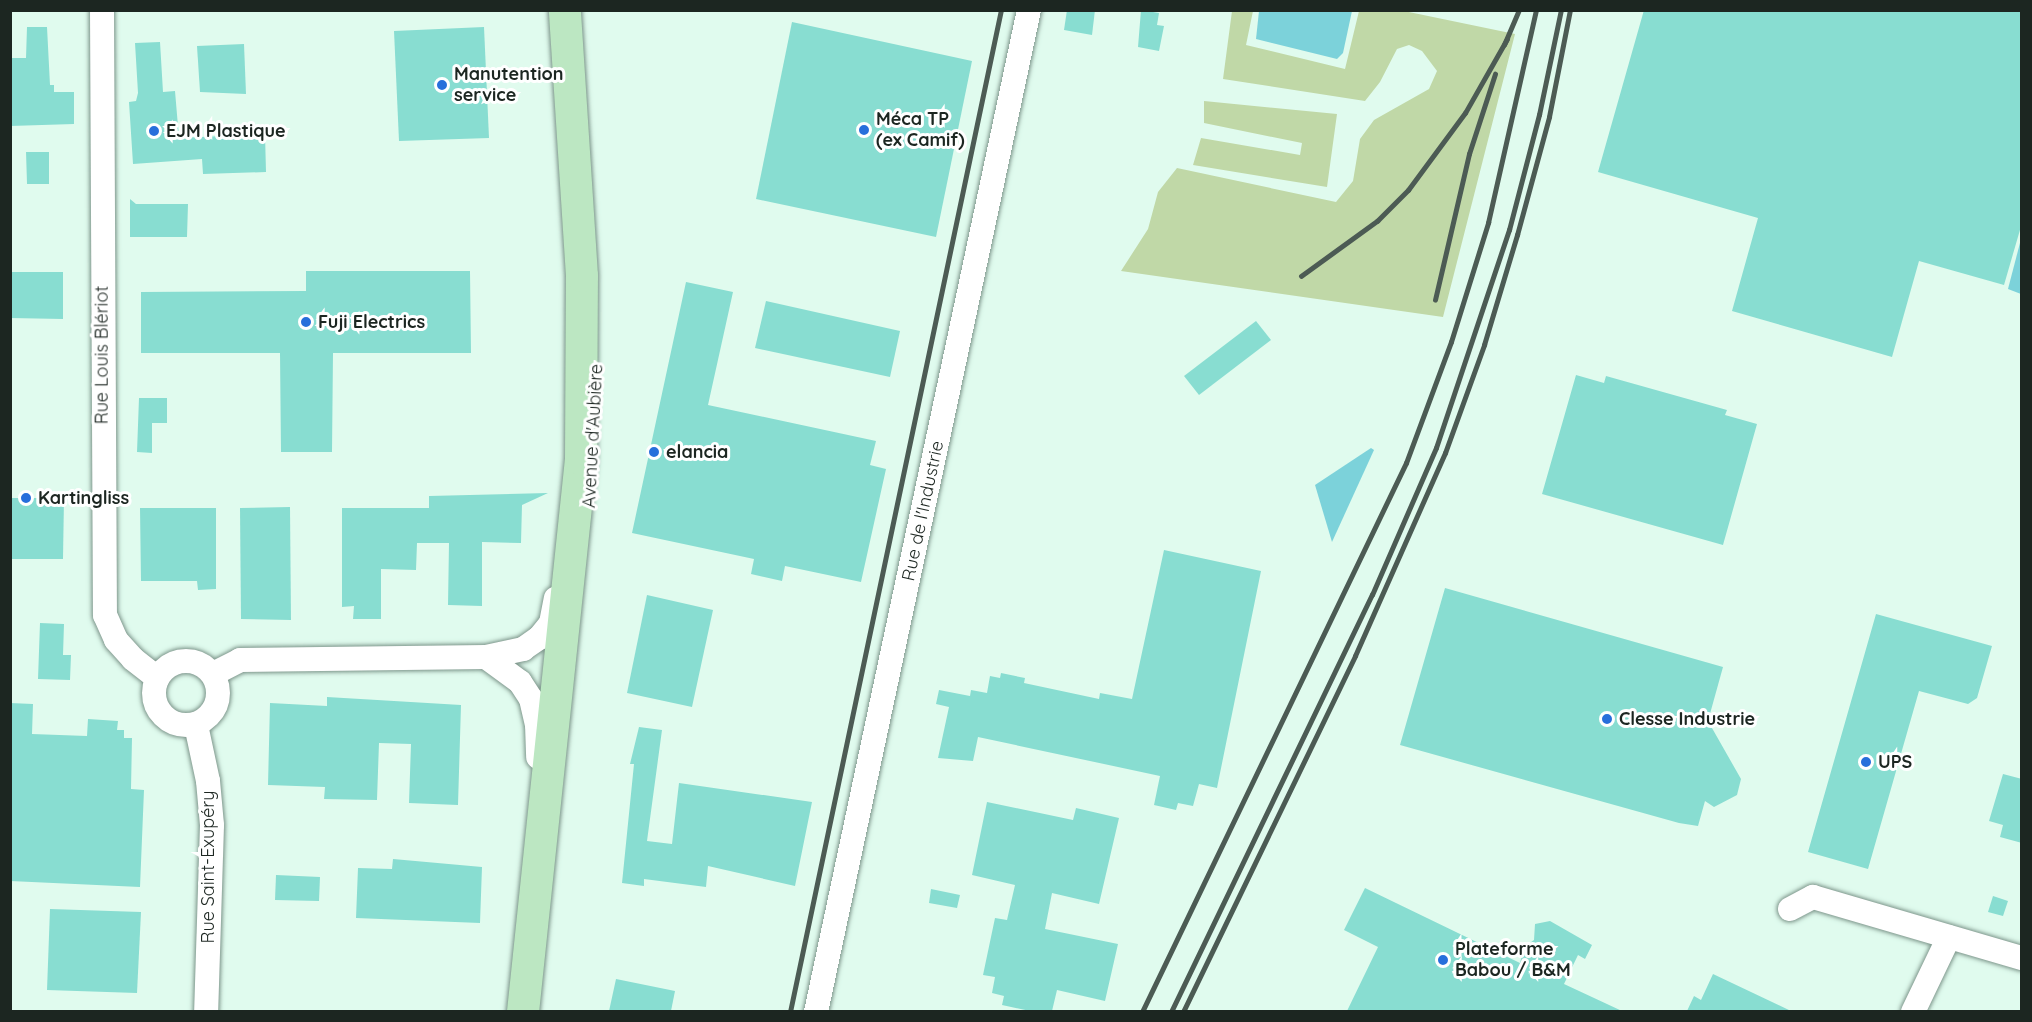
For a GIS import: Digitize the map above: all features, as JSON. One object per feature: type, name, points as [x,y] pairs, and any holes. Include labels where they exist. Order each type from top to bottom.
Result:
[{"type":"main road","name":"Avenue d'Aubière","points":[[523,1011],[564,667],[594,462],[597,338],[577,10]]},
{"type":"main road","name":"Avenue d'Aubière","points":[[564,667],[581,459],[582,276],[565,26]]},
{"type":"street","name":"Rue Louis Blériot","points":[[102,10],[105,615],[116,640],[133,659],[157,678]]},
{"type":"street","points":[[548,10],[565,26]]},
{"type":"street","name":"Rue de l'Industrie","points":[[816,1011],[1029,10]]},
{"type":"street","name":"Avenue d'Aubière","points":[[523,649],[551,623],[581,459]]},
{"type":"street","points":[[213,674],[240,660],[486,657],[523,649],[564,667]]},
{"type":"street","name":"Avenue d'Aubière","points":[[486,657],[520,682],[531,699],[537,724],[540,858]]},
{"type":"street","points":[[184,660],[195,662],[213,674],[219,694],[217,704],[205,720],[196,725],[185,726],[165,718],[154,699],[157,678],[164,669],[184,660]]},
{"type":"street","points":[[520,682],[564,667]]},
{"type":"street","name":"Rue Saint-Exupéry","points":[[196,725],[208,781],[212,825],[206,1011]]},
{"type":"street","points":[[1790,909],[1813,897],[2022,958]]},
{"type":"street","points":[[1913,1011],[1948,937]]},
{"type":"green space","points":[[1232,11],[1253,11],[1246,45],[1345,69],[1359,11],[1404,11],[1515,34],[1443,317],[1121,271],[1148,229],[1158,192],[1177,168],[1336,202],[1353,181],[1360,139],[1374,120],[1429,89],[1437,71],[1422,51],[1409,45],[1397,49],[1380,82],[1365,101],[1223,79]]},
{"type":"green space","points":[[1204,101],[1337,114],[1327,187],[1193,165],[1201,138],[1300,155],[1302,143],[1204,123]]},
{"type":"water","points":[[1259,11],[1352,11],[1343,53],[1337,59],[1256,39]]},
{"type":"water","points":[[2021,239],[2022,294],[2008,289]]},
{"type":"water","points":[[1371,448],[1374,450],[1332,542],[1315,485]]},
{"type":"building","points":[[1067,10],[1095,10],[1092,35],[1064,30]]},
{"type":"building","points":[[1141,10],[1159,13],[1157,25],[1164,26],[1159,51],[1138,47]]},
{"type":"building","points":[[1644,10],[2022,10],[2022,223],[2004,285],[1919,261],[1892,357],[1732,311],[1758,218],[1598,172]]},
{"type":"building","name":"Méca TP (ex Camif)","points":[[792,22],[972,61],[936,237],[756,199]]},
{"type":"building","points":[[27,27],[47,27],[50,85],[54,85],[54,92],[74,92],[74,124],[10,126],[10,58],[26,58]]},
{"type":"building","name":"Manutention service","points":[[484,27],[489,138],[399,141],[394,31]]},
{"type":"building","name":"EJM Plastique","points":[[160,42],[163,92],[175,91],[179,138],[265,134],[266,172],[203,174],[202,159],[133,164],[129,102],[136,101],[138,93],[135,43]]},
{"type":"building","points":[[244,44],[246,94],[200,92],[197,46]]},
{"type":"building","points":[[26,152],[49,152],[49,184],[27,184]]},
{"type":"building","points":[[130,199],[136,204],[188,204],[187,237],[130,237]]},
{"type":"building","name":"Fuji Electrics","points":[[306,271],[470,271],[471,353],[333,353],[332,452],[281,452],[280,353],[141,353],[141,292],[306,291]]},
{"type":"building","points":[[10,272],[63,272],[63,319],[10,318]]},
{"type":"building","points":[[686,282],[733,292],[708,405],[876,441],[870,465],[886,469],[861,582],[785,566],[782,581],[751,574],[754,559],[632,533]]},
{"type":"building","points":[[766,301],[900,331],[890,377],[755,348]]},
{"type":"building","points":[[1256,321],[1271,340],[1199,395],[1184,376]]},
{"type":"building","points":[[1576,375],[1604,383],[1606,376],[1727,410],[1725,415],[1757,424],[1723,545],[1542,494]]},
{"type":"building","points":[[139,398],[167,398],[167,423],[152,423],[152,453],[137,452]]},
{"type":"building","points":[[548,493],[522,505],[521,543],[482,542],[482,606],[448,605],[449,543],[417,543],[416,570],[381,569],[381,619],[353,619],[354,606],[342,607],[342,508],[429,508],[429,496]]},
{"type":"building","name":"Kartingliss","points":[[10,498],[64,498],[63,559],[10,559]]},
{"type":"building","points":[[290,507],[291,620],[241,619],[240,508]]},
{"type":"building","points":[[140,508],[216,508],[216,589],[198,590],[197,581],[141,581]]},
{"type":"building","points":[[1164,550],[1261,571],[1217,788],[1199,784],[1193,806],[1178,803],[1176,810],[1154,805],[1160,776],[978,737],[973,761],[938,758],[949,707],[936,704],[939,690],[970,696],[971,690],[987,693],[990,676],[1000,678],[1001,673],[1025,678],[1024,683],[1099,699],[1100,693],[1132,699]]},
{"type":"building","name":"Clesse Industrie","points":[[1445,588],[1723,667],[1708,721],[1741,779],[1737,795],[1714,807],[1705,801],[1698,826],[1679,823],[1400,745]]},
{"type":"building","points":[[647,595],[713,610],[692,707],[627,693]]},
{"type":"building","points":[[1876,614],[1992,646],[1977,698],[1968,704],[1919,691],[1868,869],[1808,852]]},
{"type":"building","points":[[40,623],[64,624],[63,655],[71,655],[70,680],[38,679]]},
{"type":"building","points":[[327,697],[461,705],[458,805],[409,803],[411,744],[379,743],[377,800],[324,799],[325,787],[268,785],[270,703],[327,706]]},
{"type":"building","points":[[10,703],[33,704],[32,734],[87,736],[88,719],[118,721],[117,730],[124,730],[124,738],[132,738],[131,789],[144,790],[140,887],[10,881]]},
{"type":"building","points":[[639,727],[662,730],[647,841],[672,844],[679,783],[812,802],[795,886],[708,866],[706,887],[644,879],[644,886],[622,883],[634,764],[630,764]]},
{"type":"building","points":[[2003,774],[2022,779],[2022,843],[2000,837],[2003,825],[1989,821]]},
{"type":"building","points":[[987,802],[1073,820],[1076,808],[1119,818],[1099,904],[1052,893],[1045,929],[1118,944],[1105,1001],[1057,990],[1052,1011],[1030,1011],[1002,1005],[1004,996],[992,993],[995,977],[983,975],[995,918],[1007,920],[1015,885],[972,875]]},
{"type":"building","points":[[393,859],[482,867],[480,923],[356,918],[358,868],[392,869]]},
{"type":"building","points":[[276,875],[320,877],[319,901],[275,900]]},
{"type":"building","name":"Plateforme Babou / B&M","points":[[1365,888],[1520,963],[1524,947],[1534,940],[1535,924],[1550,921],[1592,945],[1585,959],[1578,955],[1564,984],[1622,1011],[1347,1011],[1378,947],[1344,930]]},
{"type":"building","points":[[931,889],[960,895],[957,908],[929,903]]},
{"type":"building","points":[[1993,896],[2008,901],[2003,916],[1988,912]]},
{"type":"building","points":[[50,909],[141,912],[137,993],[47,990]]},
{"type":"building","points":[[1713,974],[1791,1011],[1687,1011],[1694,996],[1701,1000]]},
{"type":"building","points":[[616,979],[675,991],[671,1011],[609,1011]]},
{"type":"railway","points":[[790,1012],[1001,10]]},
{"type":"railway","points":[[1504,45],[1519,10]]},
{"type":"railway","points":[[1142,1012],[1406,463],[1451,342],[1488,223],[1536,10]]},
{"type":"railway","points":[[1171,1012],[1372,595],[1436,448],[1509,230],[1539,115],[1561,10]]},
{"type":"railway","points":[[1183,1012],[1355,656],[1445,453],[1484,345],[1517,235],[1549,117],[1570,10]]},
{"type":"railway","points":[[1301,276],[1377,221],[1408,190],[1465,113],[1507,39]]},
{"type":"railway","points":[[1435,300],[1469,154],[1495,74]]},
{"type":"place","name":"Manutention service","points":[[442,85]]},
{"type":"place","name":"Méca TP (ex Camif)","points":[[864,130]]},
{"type":"place","name":"EJM Plastique","points":[[154,131]]},
{"type":"place","name":"Fuji Electrics","points":[[306,322]]},
{"type":"place","name":"elancia","points":[[654,452]]},
{"type":"place","name":"Kartingliss","points":[[26,498]]},
{"type":"place","name":"Clesse Industrie","points":[[1607,719]]},
{"type":"place","name":"UPS","points":[[1866,762]]},
{"type":"place","name":"Plateforme Babou / B&M","points":[[1443,960]]}]
